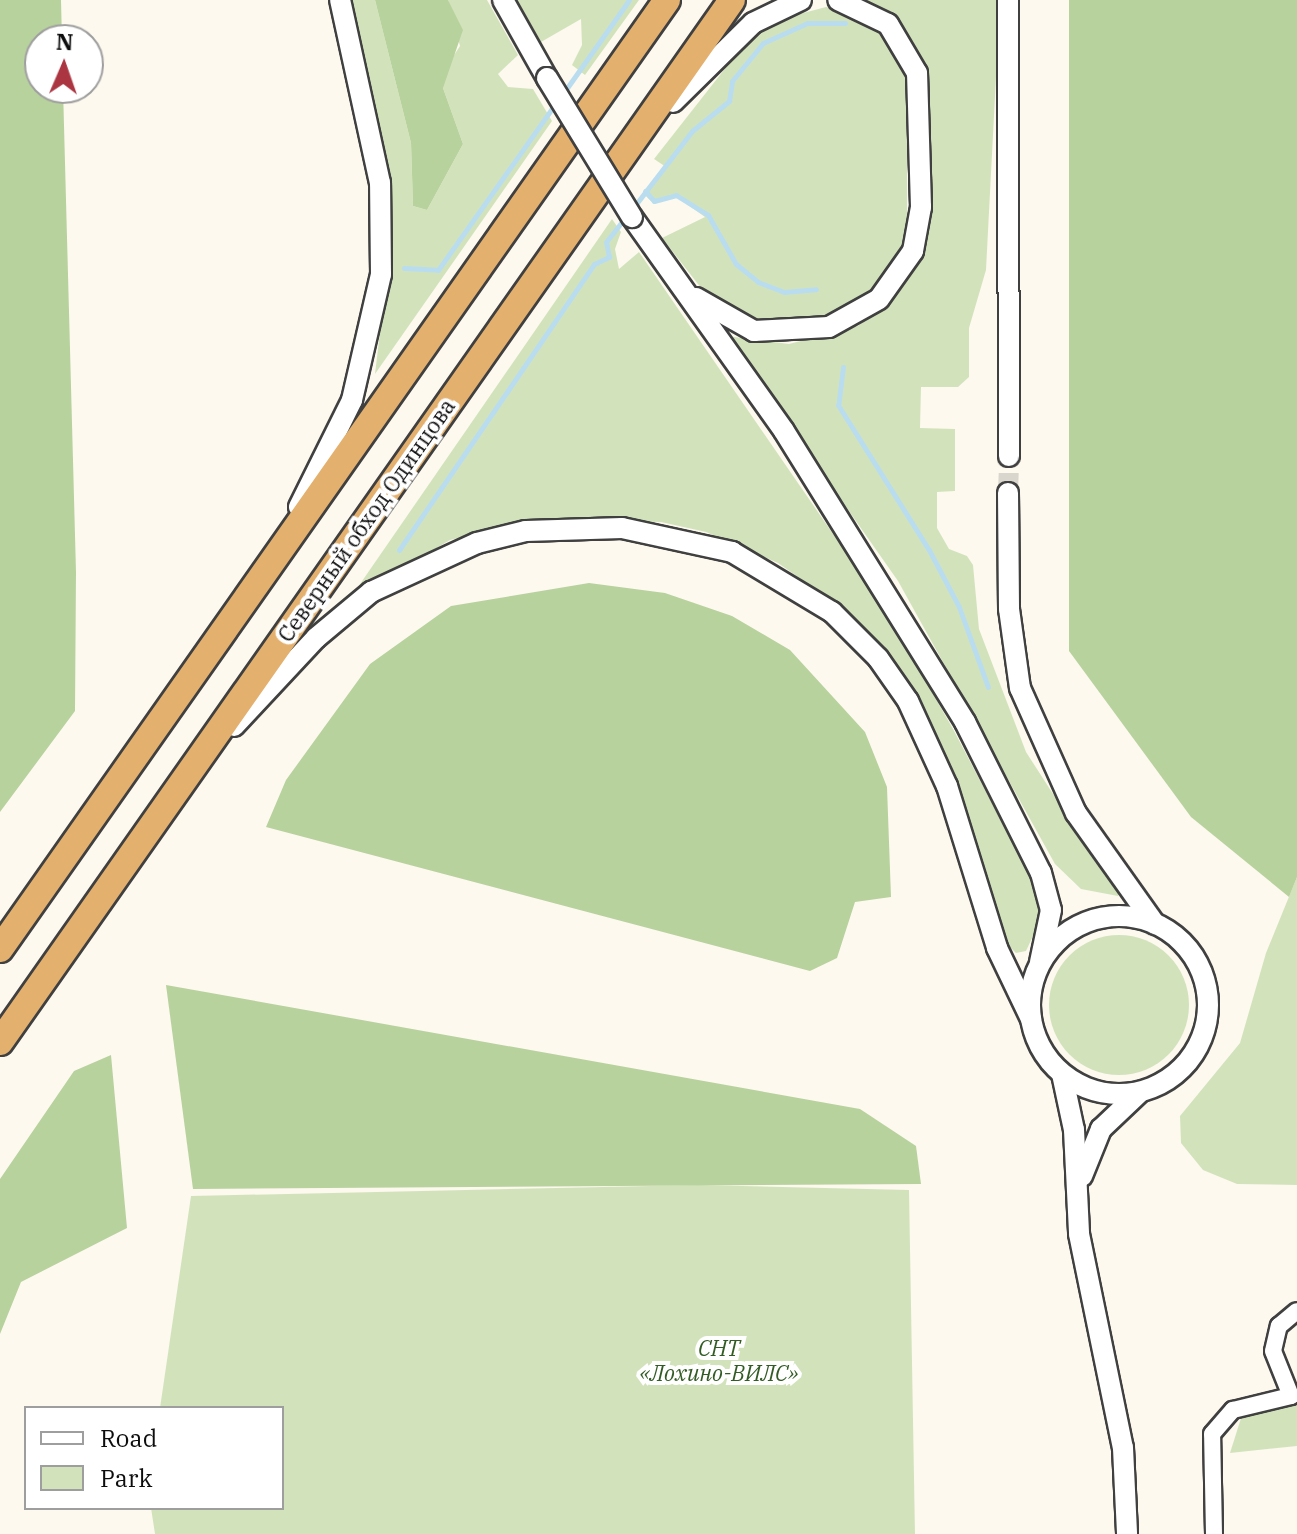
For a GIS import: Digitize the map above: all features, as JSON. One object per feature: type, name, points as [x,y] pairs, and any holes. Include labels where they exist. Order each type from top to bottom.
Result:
[{"type":"highway","points":[[0,949],[667,0]]},
{"type":"highway","name":"Северный обход Одинцова","points":[[0,1042],[732,0]]},
{"type":"street","points":[[273,558],[352,400],[376,320],[381,274],[380,183],[340,0]]},
{"type":"street","points":[[503,0],[632,217],[784,431],[965,722],[1048,896],[1031,1019]]},
{"type":"street","points":[[619,161],[714,55],[753,23],[801,0]]},
{"type":"street","points":[[668,270],[712,311],[754,331],[776,334],[829,327],[857,316],[903,270],[921,207],[917,73],[888,24],[838,0]]},
{"type":"street","points":[[1008,0],[1009,456]]},
{"type":"street","points":[[1008,493],[1009,609],[1020,688],[1069,801],[1155,924],[1190,951],[1204,977],[1208,1006],[1203,1035],[1189,1061],[1167,1081],[1140,1092],[1107,1094],[1062,1074]]},
{"type":"street","points":[[182,782],[316,638],[371,592],[429,560],[526,531],[622,528],[686,538],[732,552],[782,579],[832,612],[878,658],[927,736],[997,948],[1031,1019],[1038,1044],[1062,1074],[1074,1130],[1079,1234],[1118,1408],[1127,1534]]},
{"type":"street","points":[[1040,962],[1083,923],[1112,916],[1155,924]]},
{"type":"street","points":[[1077,1191],[1101,1129],[1140,1092]]},
{"type":"street","points":[[1214,1534],[1212,1434],[1233,1410],[1291,1396],[1273,1351],[1279,1326],[1297,1311]]},
{"type":"green space","points":[[0,0],[61,0],[62,24],[24,24],[24,104],[63,104],[76,572],[75,711],[0,812]]},
{"type":"green space","points":[[349,0],[375,0],[411,143],[413,206],[427,210],[463,144],[443,88],[443,72],[460,46],[448,0],[487,0],[518,55],[498,74],[508,87],[533,89],[552,121],[375,374],[392,232],[379,131]]},
{"type":"green space","points":[[375,0],[448,0],[463,30],[443,88],[463,144],[427,210],[413,206],[411,143]]},
{"type":"green space","points":[[517,0],[639,0],[585,75],[572,65],[582,45],[581,19],[541,42]]},
{"type":"green space","points":[[867,0],[1000,0],[986,270],[969,328],[969,377],[958,387],[921,387],[920,428],[955,429],[955,491],[937,492],[937,528],[949,549],[967,556],[973,565],[979,629],[1026,752],[1093,856],[1121,888],[1118,896],[1081,889],[1055,864],[898,581],[726,336],[789,344],[858,326],[893,299],[923,252],[930,216],[928,77],[906,30]]},
{"type":"green space","points":[[1069,0],[1297,0],[1297,877],[1289,897],[1191,817],[1069,651]]},
{"type":"green space","points":[[826,7],[850,12],[886,35],[907,74],[907,239],[889,271],[861,299],[821,319],[763,323],[712,302],[662,238],[705,217],[677,197],[653,203],[645,195],[666,167],[654,159],[749,38],[769,22]]},
{"type":"green space","points":[[612,219],[621,232],[615,249],[619,269],[639,252],[884,608],[953,729],[1038,891],[1039,923],[1026,951],[1016,953],[1007,944],[949,763],[905,678],[845,610],[778,563],[706,532],[661,522],[534,519],[450,540],[349,600]]},
{"type":"green space","points":[[589,583],[665,593],[732,616],[790,650],[865,732],[887,787],[891,897],[855,902],[837,958],[810,971],[266,827],[286,780],[370,664],[451,606]]},
{"type":"green space","points":[[1297,877],[1297,1185],[1237,1184],[1203,1170],[1181,1143],[1180,1116],[1240,1043],[1266,953]]},
{"type":"green space","points":[[1119,935],[1146,940],[1169,955],[1184,978],[1189,1005],[1184,1032],[1169,1055],[1146,1070],[1119,1075],[1092,1070],[1069,1055],[1054,1032],[1049,1005],[1054,978],[1069,955],[1092,940]]},
{"type":"green space","points":[[166,985],[860,1109],[916,1146],[921,1184],[193,1189]]},
{"type":"green space","points":[[111,1055],[127,1228],[21,1282],[0,1334],[0,1179],[74,1071]]},
{"type":"green space","name":"СНТ «Лохино-ВИЛС»","points":[[698,1185],[909,1190],[915,1534],[155,1534],[151,1510],[284,1510],[284,1406],[160,1406],[191,1196]]},
{"type":"green space","points":[[1297,1402],[1297,1446],[1230,1453],[1242,1415]]},
{"type":"waterway","points":[[562,95],[629,0]]},
{"type":"waterway","points":[[633,208],[692,131],[729,101],[732,81],[763,43],[807,23],[845,23]]},
{"type":"waterway","points":[[404,268],[438,270],[556,103]]},
{"type":"waterway","points":[[645,191],[654,201],[676,195],[708,215],[736,264],[758,282],[784,292],[816,289]]},
{"type":"waterway","points":[[399,550],[594,264],[609,257],[606,242],[627,215]]},
{"type":"waterway","points":[[843,367],[838,405],[929,550],[959,607],[988,687]]},
{"type":"tunnel","points":[[1008,493],[1009,456]]}]
